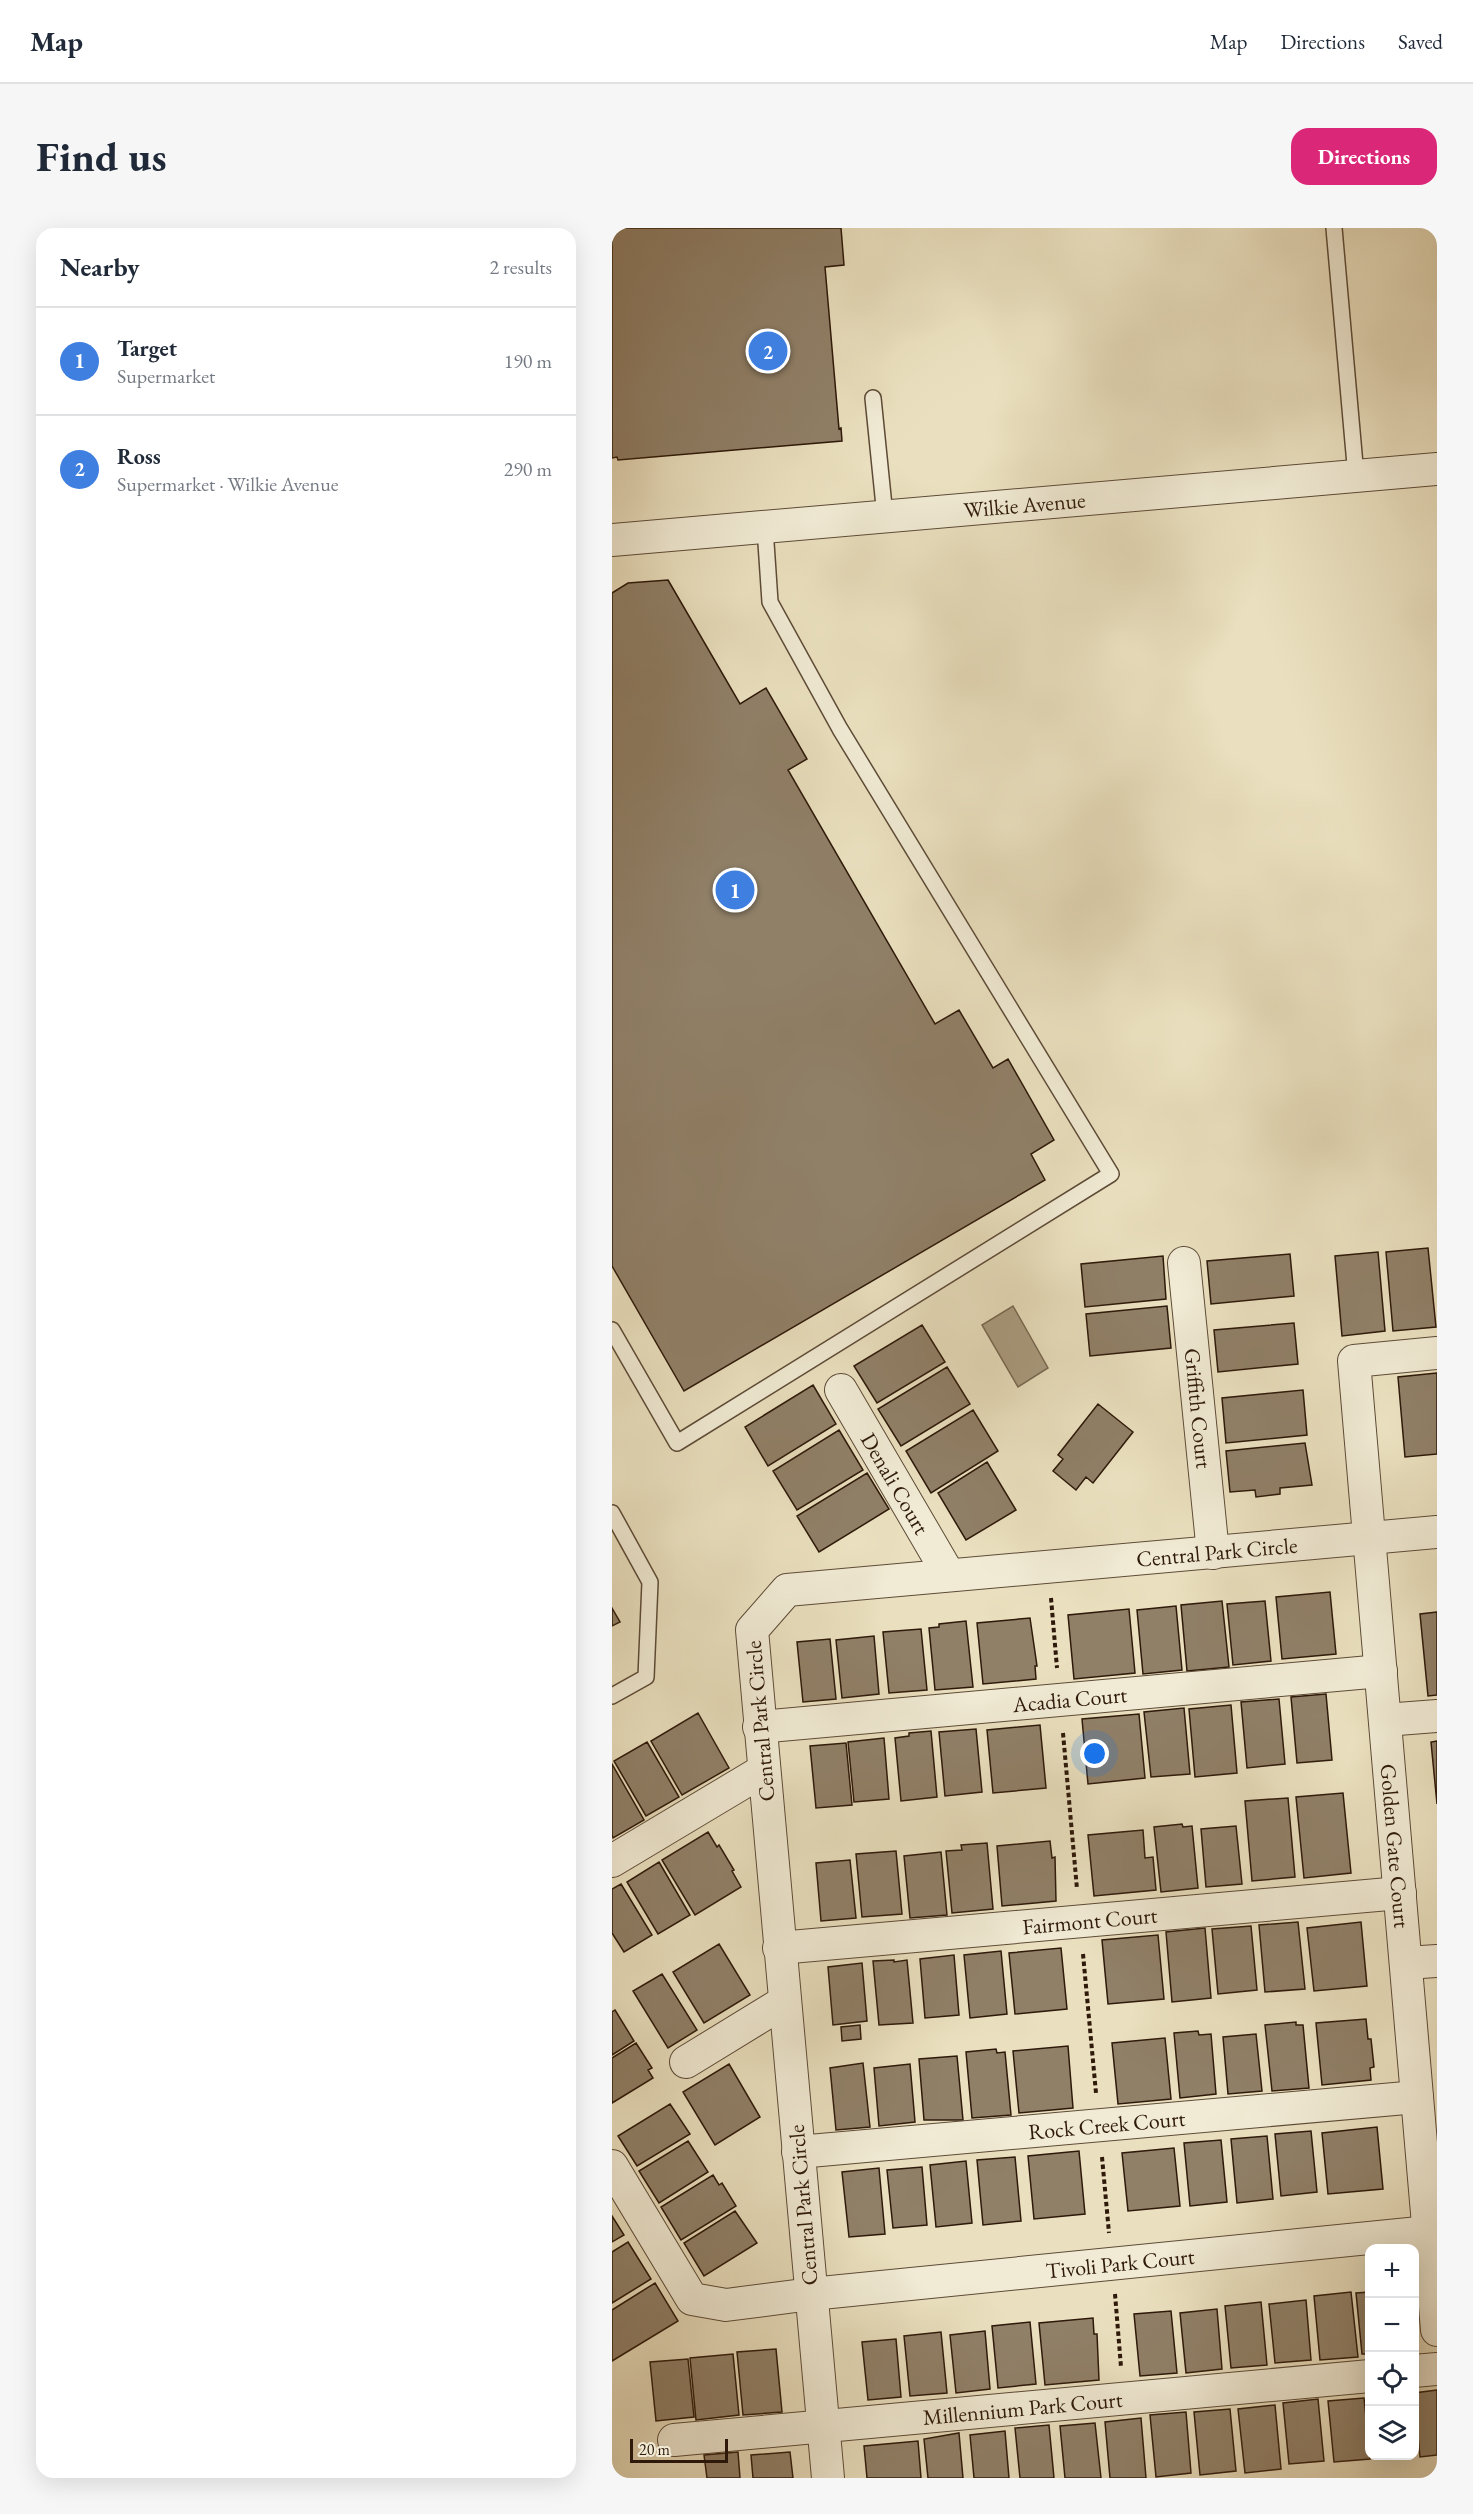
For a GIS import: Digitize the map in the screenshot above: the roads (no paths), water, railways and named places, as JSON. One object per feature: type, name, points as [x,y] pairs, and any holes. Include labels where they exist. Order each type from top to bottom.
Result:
[{"type":"street","name":"Wilkie Avenue","points":[[612,540],[1437,469]]},
{"type":"street","name":"Griffith Court","points":[[1184,1263],[1213,1553]]},
{"type":"street","name":"Golden Gate Court","points":[[1437,1353],[1354,1361],[1417,2097],[1431,2179],[1429,2232],[1437,2330]]},
{"type":"street","name":"Denali Court","points":[[841,1390],[949,1575]]},
{"type":"street","name":"Central Park Circle","points":[[828,2478],[752,1630],[787,1590],[1437,1532]]},
{"type":"street","name":"Acadia Court","points":[[759,1727],[1381,1671]]},
{"type":"street","points":[[1385,1720],[1437,1716]]},
{"type":"street","points":[[612,1861],[764,1770]]},
{"type":"street","name":"Fairmont Court","points":[[779,1948],[1400,1893]]},
{"type":"street","points":[[1406,1963],[1437,1960]]},
{"type":"street","points":[[686,2062],[784,2002]]},
{"type":"street","name":"Rock Creek Court","points":[[798,2152],[1417,2097]]},
{"type":"street","name":"Tivoli Park Court","points":[[612,2166],[692,2299],[726,2305],[811,2294],[1429,2232]]},
{"type":"street","points":[[1419,2371],[1437,2369]]},
{"type":"street","name":"Millennium Park Court","points":[[674,2440],[1365,2376]]},
{"type":"lane","points":[[1334,228],[1356,477]]},
{"type":"lane","points":[[873,398],[885,516]]},
{"type":"lane","points":[[612,1330],[677,1443],[1111,1174],[840,729],[771,602],[765,528]]},
{"type":"lane","points":[[612,1513],[650,1582],[646,1677],[612,1696]]},
{"type":"place","name":"Ross","points":[[768,351]]},
{"type":"place","name":"Target","points":[[735,890]]}]
